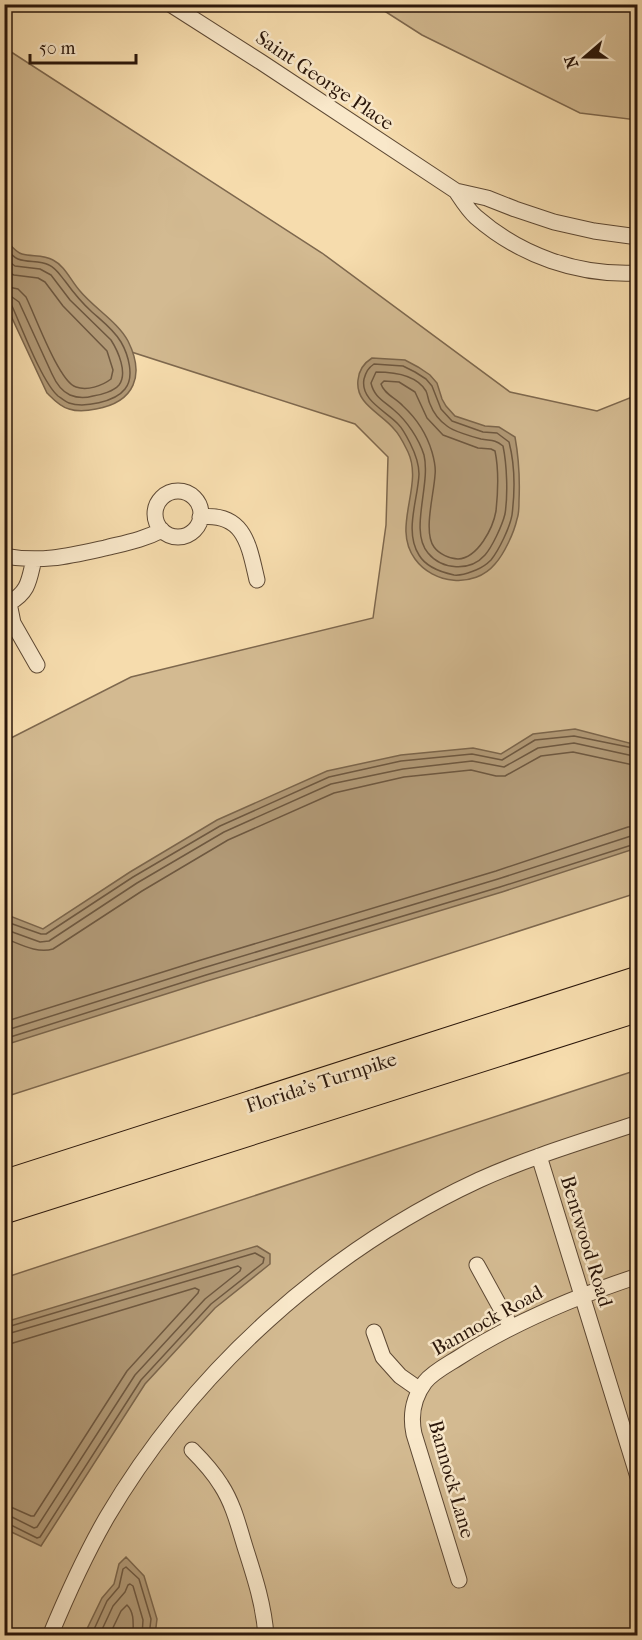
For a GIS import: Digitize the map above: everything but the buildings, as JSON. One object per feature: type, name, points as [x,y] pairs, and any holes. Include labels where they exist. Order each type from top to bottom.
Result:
[{"type":"highway","name":"Florida's Turnpike","points":[[4,1184],[638,980]]},
{"type":"highway","name":"Florida's Turnpike","points":[[4,1210],[638,1008]]},
{"type":"street","name":"Saint George Place","points":[[170,4],[456,191],[476,216],[527,250],[550,261],[586,271],[611,274],[638,273]]},
{"type":"street","name":"Saint George Place","points":[[456,191],[487,198],[554,222],[594,231],[638,237]]},
{"type":"street","points":[[178,491],[192,496],[197,502],[200,517],[194,530],[188,534],[175,536],[162,530],[155,517],[158,502],[171,492],[178,491]]},
{"type":"street","points":[[200,517],[220,518],[238,527],[248,544],[257,580]]},
{"type":"street","points":[[4,556],[34,560],[56,559],[147,538],[162,530]]},
{"type":"street","points":[[34,560],[24,592],[7,602],[13,623],[37,665]]},
{"type":"street","points":[[50,1635],[89,1550],[136,1471],[193,1398],[238,1348],[286,1304],[327,1271],[387,1230],[433,1204],[539,1156],[638,1123]]},
{"type":"street","name":"Bentwood Road","points":[[539,1156],[638,1477]]},
{"type":"street","points":[[477,1265],[511,1327]]},
{"type":"street","name":"Bannock Road","points":[[420,1390],[434,1373],[511,1327],[582,1295],[638,1276]]},
{"type":"street","points":[[374,1332],[383,1357],[400,1376],[420,1390]]},
{"type":"street","name":"Bannock Lane","points":[[420,1390],[412,1414],[414,1434],[459,1580]]},
{"type":"street","points":[[192,1450],[208,1466],[232,1505],[259,1592],[266,1635]]},
{"type":"shaded area","points":[[375,5],[637,5],[637,120],[580,113],[422,35]]},
{"type":"shaded area","points":[[5,48],[322,253],[510,392],[597,411],[637,395],[637,893],[5,1097],[5,741],[131,677],[373,618],[386,525],[388,457],[355,424],[88,338],[5,280]]},
{"type":"shaded area","points":[[637,1070],[637,1635],[5,1635],[4,1278]]},
{"type":"water","points":[[5,239],[19,253],[49,258],[57,263],[86,297],[124,334],[133,353],[136,376],[128,393],[120,400],[96,409],[76,411],[57,403],[47,393],[5,303]]},
{"type":"water","points":[[372,358],[405,360],[418,367],[437,383],[442,399],[455,416],[485,426],[499,427],[515,437],[519,477],[518,517],[505,549],[495,564],[486,572],[465,580],[443,578],[423,567],[408,547],[406,520],[412,465],[408,452],[396,431],[370,408],[358,388],[361,370],[364,364]]},
{"type":"water","points":[[575,729],[637,745],[637,848],[502,892],[5,1045],[5,914],[43,929],[130,872],[217,820],[327,771],[401,755],[473,748],[501,754],[533,734]]},
{"type":"water","points":[[257,1246],[270,1254],[270,1264],[215,1308],[145,1384],[41,1546],[5,1529],[5,1322]]},
{"type":"water","points":[[126,1557],[144,1576],[157,1619],[155,1635],[84,1635],[102,1598],[114,1584],[119,1564]]}]
